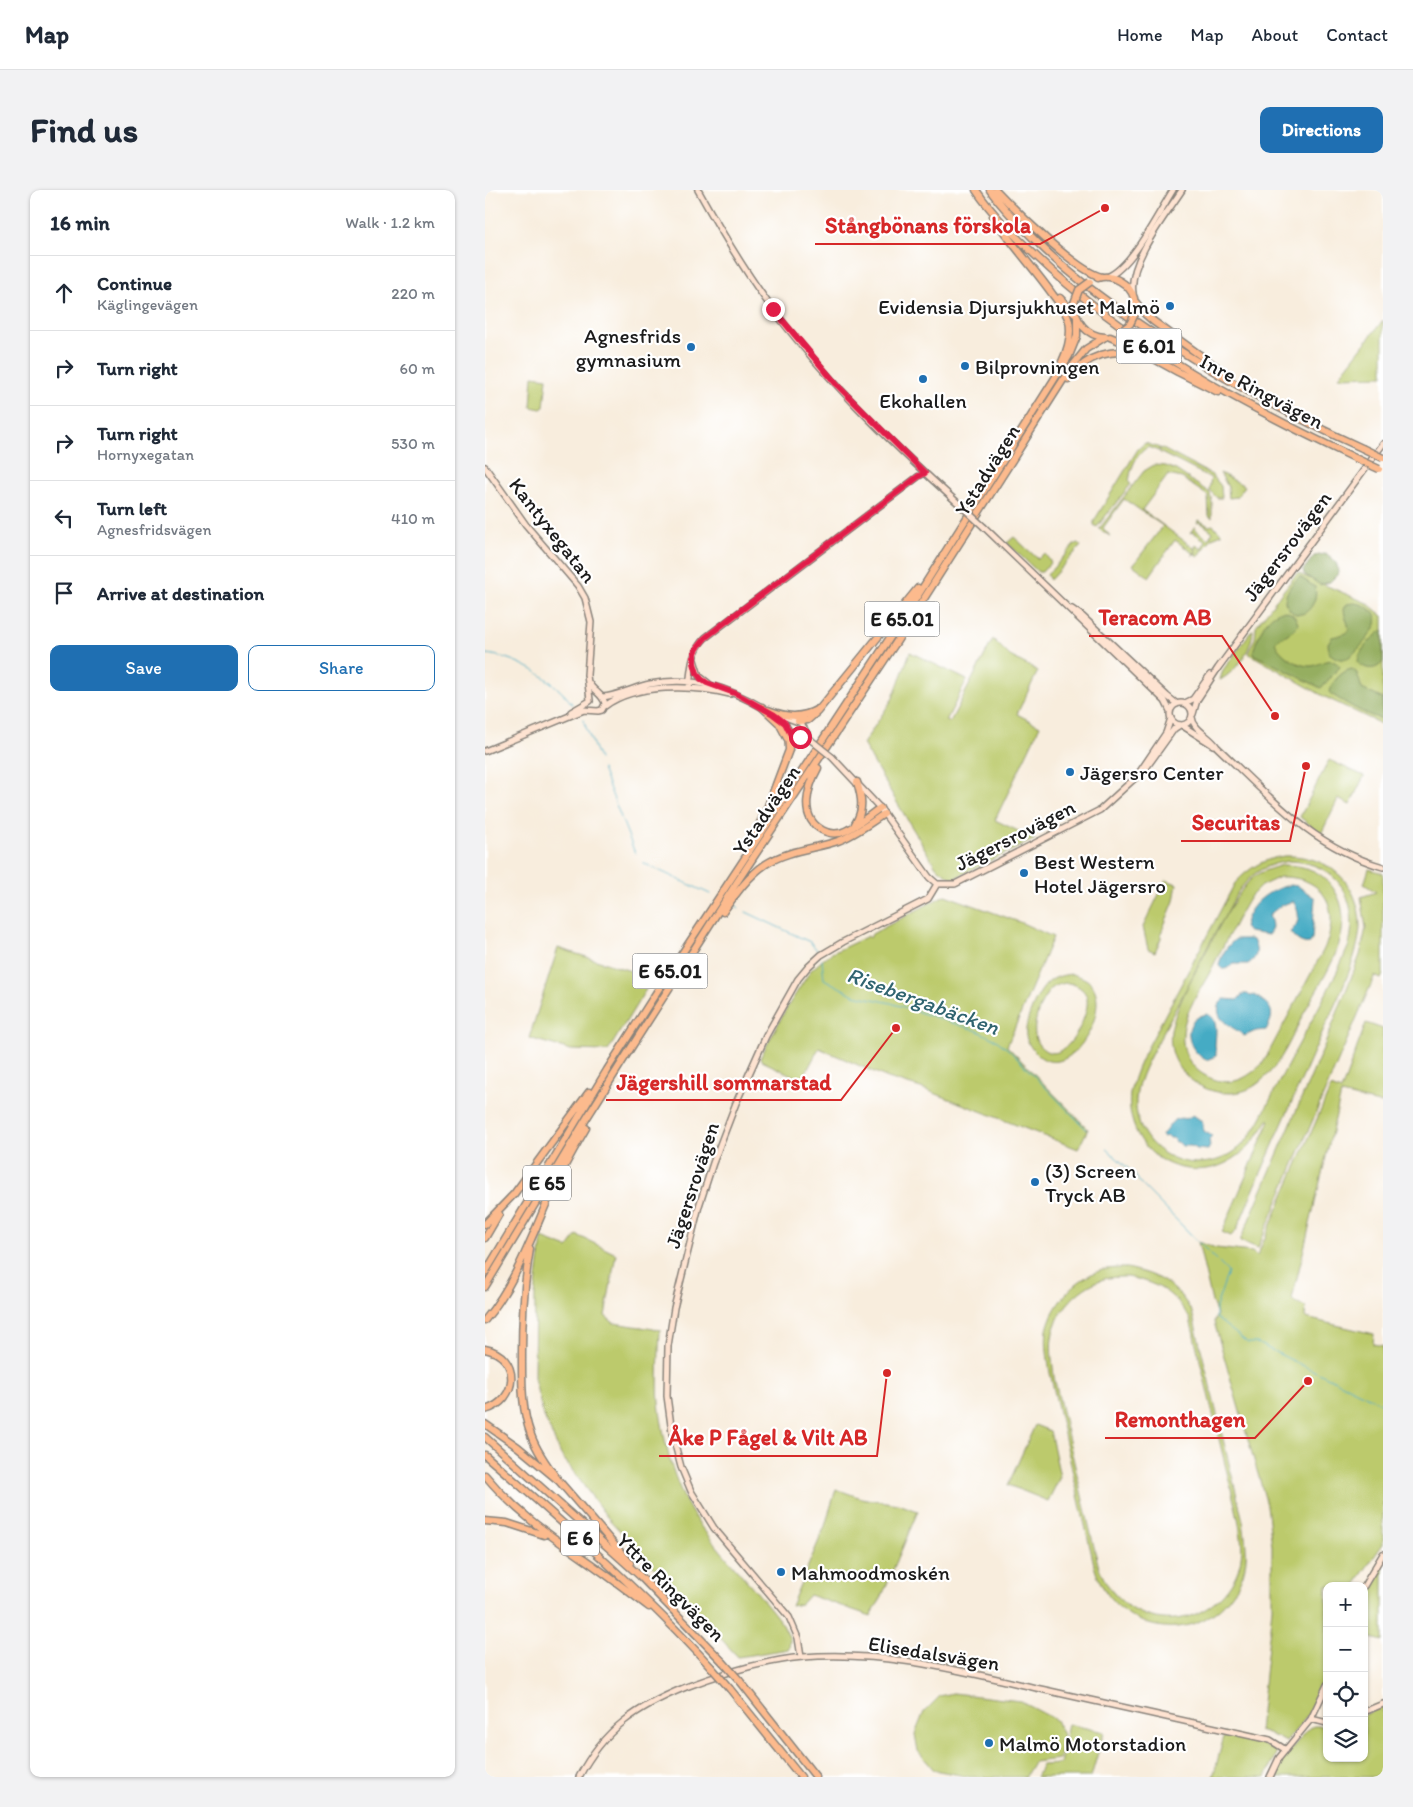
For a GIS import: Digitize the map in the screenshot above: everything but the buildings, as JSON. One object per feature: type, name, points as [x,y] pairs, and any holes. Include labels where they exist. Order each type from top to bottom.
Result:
[{"type":"highway","name":"Inre Ringvägen","points":[[976,190],[983,200],[1048,268],[1095,307],[1166,357],[1266,415],[1381,470]]},
{"type":"highway","name":"Inre Ringvägen","points":[[990,190],[1014,219],[1052,257],[1101,298],[1186,355],[1261,400],[1383,458]]},
{"type":"highway","points":[[996,190],[1013,208],[1087,272],[1124,284],[1145,314],[1153,321],[1261,400]]},
{"type":"highway","points":[[983,200],[1003,232],[1048,287],[1063,309],[1070,327],[1067,349],[1056,370],[1052,383]]},
{"type":"highway","points":[[1076,315],[1075,303],[1079,290],[1090,282],[1104,277]]},
{"type":"highway","points":[[1048,287],[1076,315],[1086,330],[1096,336],[1107,337],[1132,346],[1171,368],[1266,415]]},
{"type":"highway","points":[[1107,337],[1119,333],[1130,324],[1135,314],[1134,297]]},
{"type":"highway","name":"Ystadvägen","points":[[485,1273],[607,1070],[722,891],[748,855],[943,556],[1052,383],[1075,343],[1077,330],[1076,315]]},
{"type":"highway","name":"Ystadvägen","points":[[485,1287],[578,1132],[689,957],[842,726],[1056,390],[1080,355],[1091,345],[1107,337]]},
{"type":"highway","points":[[1056,390],[1085,363],[1098,355],[1108,352],[1121,351],[1137,354],[1171,368]]},
{"type":"highway","points":[[798,721],[810,719],[823,705],[943,556]]},
{"type":"highway","points":[[762,707],[781,714],[795,716],[810,713],[823,705]]},
{"type":"highway","points":[[762,707],[776,719],[785,732],[788,748],[784,764]]},
{"type":"highway","points":[[842,726],[811,782],[807,806],[813,823],[827,832],[841,832],[882,811]]},
{"type":"highway","points":[[722,891],[757,832],[790,747],[788,730]]},
{"type":"highway","points":[[854,825],[860,815],[862,804],[857,782]]},
{"type":"highway","points":[[689,957],[697,951],[739,890],[764,866],[793,852],[848,837],[882,811]]},
{"type":"highway","points":[[485,1238],[505,1205],[607,1070]]},
{"type":"highway","points":[[485,1320],[509,1287],[555,1185],[611,1080]]},
{"type":"highway","points":[[485,1224],[505,1205]]},
{"type":"highway","points":[[537,1228],[530,1249],[524,1290],[523,1399],[528,1425],[535,1443],[559,1481]]},
{"type":"highway","points":[[485,1349],[495,1352],[503,1358],[508,1366],[511,1377],[510,1389],[503,1400],[485,1410]]},
{"type":"highway","points":[[485,1424],[519,1447],[559,1481],[623,1553],[640,1576]]},
{"type":"highway","name":"Yttre Ringvägen","points":[[485,1437],[640,1576],[740,1680],[816,1777]]},
{"type":"highway","name":"Yttre Ringvägen","points":[[485,1455],[603,1559],[672,1625],[730,1689],[801,1777]]},
{"type":"highway","points":[[485,1475],[522,1514],[553,1539],[617,1582],[672,1625]]},
{"type":"highway","points":[[485,1521],[519,1526],[553,1539]]},
{"type":"street","points":[[698,190],[731,247],[773,309],[838,386],[925,473],[1165,701],[1174,723],[1181,725],[1217,747]]},
{"type":"street","points":[[1104,277],[1117,272],[1130,258],[1173,190]]},
{"type":"street","points":[[1134,297],[1133,276],[1139,258],[1182,190]]},
{"type":"street","name":"Jägersrovägen","points":[[1193,715],[1197,700],[1218,668],[1383,444]]},
{"type":"street","name":"Kantyxegatan","points":[[485,467],[526,525],[578,586],[585,598],[591,622],[587,675],[590,700]]},
{"type":"street","points":[[691,685],[694,653],[701,642],[869,513],[925,473]]},
{"type":"street","points":[[1068,607],[1082,616],[1169,699],[1177,704],[1185,703],[1191,708],[1193,723],[1196,728],[1208,736],[1217,747],[1305,829],[1338,850],[1383,867]]},
{"type":"street","points":[[691,685],[695,668],[694,653]]},
{"type":"street","points":[[695,668],[701,679],[762,707],[784,722],[793,736],[811,740]]},
{"type":"street","name":"Jägersrovägen","points":[[1185,703],[1193,699],[1208,678],[1218,668]]},
{"type":"street","points":[[587,675],[591,688],[605,702],[605,706]]},
{"type":"street","points":[[545,725],[594,696],[601,697],[651,683],[716,686]]},
{"type":"street","points":[[485,752],[545,725],[585,710],[599,711],[615,700],[661,688],[691,685],[745,698]]},
{"type":"street","points":[[590,700],[590,707],[594,710]]},
{"type":"street","points":[[1171,714],[1177,704]]},
{"type":"street","points":[[773,714],[798,721],[802,724],[811,740],[832,757],[882,811],[929,877],[937,884]]},
{"type":"street","name":"Jägersrovägen","points":[[1137,776],[1166,733],[1171,714]]},
{"type":"street","points":[[1181,725],[1187,724],[1193,715]]},
{"type":"street","points":[[788,730],[791,722],[798,721]]},
{"type":"street","name":"Jägersrovägen","points":[[801,1657],[798,1638],[789,1618],[714,1528],[691,1491],[681,1467],[674,1442],[667,1396],[668,1346],[674,1308],[697,1216],[713,1162],[736,1103],[781,1008],[808,966],[832,948],[928,899],[937,884],[955,884],[1105,807],[1155,757],[1174,729],[1181,725]]},
{"type":"street","points":[[1366,1582],[1383,1554]]},
{"type":"street","name":"Elisedalsvägen","points":[[579,1777],[587,1760],[608,1734],[630,1715],[650,1703],[724,1673],[801,1657],[855,1656],[891,1659],[959,1670],[1271,1740],[1286,1750]]},
{"type":"street","points":[[1270,1777],[1286,1750],[1311,1719],[1323,1693]]},
{"type":"street","points":[[1368,1710],[1383,1704]]},
{"type":"street","points":[[1311,1719],[1323,1722]]},
{"type":"green space","points":[[1383,320],[1383,376],[1339,377],[1341,374]]},
{"type":"green space","points":[[533,376],[547,378],[544,407],[541,409],[531,407]]},
{"type":"green space","points":[[1145,443],[1160,448],[1158,451],[1149,447],[1144,449],[1137,457],[1132,467],[1129,483],[1131,484],[1097,527],[1094,525],[1094,521],[1138,449]]},
{"type":"green space","points":[[1161,448],[1212,475],[1221,486],[1222,498],[1217,498],[1209,490],[1211,478],[1159,452]]},
{"type":"green space","points":[[1154,465],[1166,466],[1176,470],[1210,493],[1212,518],[1209,516],[1208,496],[1182,478],[1168,475],[1142,510],[1194,548],[1195,553],[1175,540],[1149,577],[1133,565],[1163,526],[1124,499],[1103,528],[1110,536],[1099,529],[1144,471]]},
{"type":"green space","points":[[1220,473],[1245,486],[1237,497],[1229,498],[1228,487]]},
{"type":"green space","points":[[1199,520],[1209,526],[1213,525],[1222,534],[1212,538],[1198,557],[1195,555],[1196,545],[1201,549],[1206,541],[1193,532],[1190,533],[1195,526],[1195,529],[1208,539],[1213,532],[1200,522],[1197,523]]},
{"type":"green space","points":[[1014,537],[1038,559],[1044,553],[1051,562],[1042,572],[1038,572],[1007,543]]},
{"type":"green space","points":[[1078,543],[1081,546],[1050,580],[1047,575]]},
{"type":"green space","points":[[1324,554],[1335,561],[1338,574],[1330,582],[1320,585],[1304,574],[1303,570],[1314,556]]},
{"type":"green space","points":[[1297,573],[1367,603],[1383,616],[1383,725],[1325,697],[1248,653],[1255,638],[1256,626]]},
{"type":"green space","points":[[1300,577],[1315,587],[1316,594],[1311,607],[1306,612],[1295,614],[1285,602],[1289,588]]},
{"type":"green space","points":[[1347,604],[1364,605],[1371,611],[1376,616],[1376,624],[1371,633],[1352,655],[1344,659],[1336,658],[1329,653],[1328,643],[1332,637],[1346,633],[1348,630],[1349,627],[1344,608]]},
{"type":"green space","points":[[1282,611],[1292,614],[1298,624],[1291,632],[1275,642],[1280,651],[1295,662],[1306,666],[1333,661],[1340,667],[1321,688],[1255,655],[1253,651],[1266,622]]},
{"type":"green space","points":[[1252,630],[1250,645],[1243,659],[1220,680],[1223,670]]},
{"type":"green space","points":[[1383,630],[1383,662],[1374,668],[1368,668],[1358,663],[1363,649]]},
{"type":"green space","points":[[993,639],[1010,656],[1038,671],[1017,714],[1040,726],[995,820],[1035,839],[953,879],[936,867],[863,744],[893,698],[910,652],[967,680],[946,721],[950,722]]},
{"type":"green space","points":[[1352,669],[1357,673],[1362,689],[1383,699],[1383,719],[1363,712],[1329,692],[1332,684],[1338,677]]},
{"type":"green space","points":[[1329,760],[1364,776],[1350,805],[1338,799],[1321,834],[1300,817]]},
{"type":"green space","points":[[1284,856],[1314,860],[1338,874],[1354,896],[1360,926],[1359,939],[1351,966],[1339,995],[1236,1231],[1231,1236],[1222,1232],[1270,1120],[1268,1120],[1250,1145],[1233,1159],[1221,1165],[1199,1170],[1182,1168],[1159,1158],[1141,1141],[1135,1130],[1132,1118],[1130,1093],[1134,1076],[1141,1060],[1235,883],[1257,865],[1269,859]],"holes":[[[1289,861],[1306,863],[1321,868],[1332,876],[1341,886],[1348,899],[1352,929],[1349,945],[1342,961],[1265,1111],[1246,1140],[1239,1148],[1224,1158],[1191,1163],[1175,1159],[1160,1151],[1148,1139],[1140,1125],[1136,1100],[1144,1069],[1241,888],[1252,876],[1264,868]]]},
{"type":"green space","points":[[1283,865],[1303,867],[1315,871],[1330,884],[1339,899],[1343,916],[1342,932],[1337,949],[1286,1048],[1268,1074],[1254,1086],[1238,1092],[1217,1092],[1206,1089],[1186,1075],[1173,1055],[1171,1031],[1175,1018],[1205,951],[1243,889],[1255,876]],"holes":[[[1280,877],[1296,878],[1309,883],[1319,890],[1326,899],[1330,910],[1331,923],[1329,937],[1323,951],[1263,1063],[1253,1072],[1236,1081],[1223,1082],[1208,1077],[1196,1069],[1184,1050],[1183,1034],[1189,1010],[1250,897],[1261,886]]]},
{"type":"green space","points":[[1369,869],[1383,873],[1383,974],[1381,979],[1375,975],[1258,1248],[1240,1241],[1325,1044],[1360,955],[1366,928],[1361,897],[1376,892],[1364,884]]},
{"type":"green space","points":[[1166,880],[1177,884],[1174,901],[1155,952],[1148,949],[1143,927]]},
{"type":"green space","points":[[945,895],[1022,923],[1053,937],[1007,1046],[1088,1129],[1078,1149],[921,1088],[888,1078],[819,1048],[802,1080],[762,1061],[760,1058],[786,1009],[811,970],[830,954],[868,936],[870,938],[872,934]]},
{"type":"green space","points":[[558,948],[653,978],[608,1051],[571,1050],[529,1038]]},
{"type":"green space","points":[[1072,974],[1083,978],[1092,985],[1097,997],[1096,1012],[1091,1028],[1083,1042],[1072,1054],[1060,1061],[1047,1061],[1035,1052],[1028,1043],[1026,1036],[1027,1022],[1037,998],[1045,985],[1055,978]],"holes":[[[1069,983],[1082,989],[1087,999],[1086,1011],[1081,1025],[1074,1037],[1064,1048],[1058,1052],[1046,1051],[1039,1045],[1036,1039],[1035,1024],[1039,1008],[1047,994],[1057,985]]]},
{"type":"green space","points":[[1366,1023],[1383,1029],[1383,1104],[1341,1094],[1292,1299],[1295,1303],[1306,1307],[1306,1318],[1374,1334],[1373,1344],[1383,1346],[1383,1544],[1358,1582],[1323,1582],[1323,1677],[1312,1710],[1286,1742],[1259,1731],[1272,1608],[1272,1546],[1267,1505],[1214,1322],[1217,1314],[1212,1302],[1198,1242],[1216,1248],[1252,1252],[1257,1256],[1331,1087],[1341,1091]]},
{"type":"green space","points":[[577,1235],[616,1254],[605,1316],[614,1323],[660,1330],[659,1403],[664,1436],[678,1484],[685,1500],[702,1528],[783,1625],[790,1639],[789,1649],[738,1657],[607,1517],[561,1455],[543,1414],[534,1378],[535,1295],[542,1238],[568,1248]]},
{"type":"green space","points":[[1127,1268],[1148,1274],[1165,1282],[1179,1294],[1192,1312],[1243,1521],[1246,1554],[1245,1567],[1240,1581],[1228,1600],[1211,1615],[1192,1624],[1172,1627],[1153,1625],[1134,1618],[1117,1606],[1104,1589],[1095,1569],[1050,1373],[1046,1335],[1050,1320],[1061,1300],[1077,1283],[1097,1272],[1107,1269]],"holes":[[[1128,1277],[1148,1282],[1164,1290],[1178,1302],[1190,1319],[1241,1536],[1242,1549],[1239,1567],[1233,1581],[1224,1593],[1208,1608],[1190,1616],[1171,1619],[1152,1617],[1135,1610],[1119,1599],[1107,1583],[1098,1564],[1054,1377],[1051,1348],[1052,1338],[1054,1328],[1064,1308],[1079,1292],[1098,1281],[1108,1278]]]},
{"type":"green space","points":[[1035,1425],[1050,1431],[1060,1477],[1048,1501],[1008,1485]]},
{"type":"green space","points":[[836,1489],[861,1498],[898,1504],[918,1511],[882,1596],[871,1616],[809,1595],[801,1604],[791,1606],[825,1526]]},
{"type":"green space","points":[[1383,1560],[1383,1641],[1368,1637],[1368,1591]]},
{"type":"green space","name":"Malmö Motorstadion","points":[[953,1693],[1020,1701],[1056,1720],[1063,1735],[1059,1759],[1034,1762],[1025,1777],[970,1777],[934,1770],[918,1751],[915,1734],[924,1712],[940,1696]]},
{"type":"green space","points":[[1383,1706],[1383,1777],[1275,1777],[1280,1762],[1309,1728],[1314,1726],[1323,1726],[1323,1762],[1368,1762],[1368,1713]]},
{"type":"green space","points":[[1068,1724],[1104,1732],[1091,1777],[1036,1777],[1042,1765],[1060,1764]]},
{"type":"green space","points":[[1225,1733],[1257,1742],[1277,1751],[1266,1777],[1213,1777]]},
{"type":"water","points":[[1298,886],[1315,898],[1312,939],[1310,943],[1299,941],[1290,932],[1298,921],[1297,909],[1293,901],[1280,906],[1269,915],[1272,926],[1268,935],[1249,932],[1244,928],[1250,912],[1260,900],[1282,887]]},
{"type":"water","points":[[1236,939],[1253,940],[1256,947],[1254,959],[1248,964],[1233,964],[1226,969],[1222,969],[1219,966],[1223,954]]},
{"type":"water","points":[[1243,994],[1254,995],[1265,1002],[1271,1010],[1271,1018],[1266,1030],[1256,1031],[1244,1036],[1222,1019],[1218,1009],[1220,1003],[1224,999],[1237,1000]]},
{"type":"water","points":[[1207,1014],[1211,1016],[1215,1024],[1216,1056],[1206,1060],[1194,1049],[1189,1035],[1193,1022],[1198,1017]]},
{"type":"water","points":[[1193,1115],[1202,1121],[1204,1131],[1212,1136],[1209,1139],[1210,1146],[1208,1150],[1182,1146],[1175,1142],[1173,1138],[1163,1137],[1162,1135],[1174,1120],[1186,1119]]},
{"type":"waterway","name":"Risebergabäcken","points":[[485,654],[509,659],[533,670],[555,686],[572,704]]},
{"type":"waterway","name":"Risebergabäcken","points":[[583,720],[599,759]]},
{"type":"waterway","name":"Risebergabäcken","points":[[602,769],[635,853]]},
{"type":"waterway","name":"Risebergabäcken","points":[[643,863],[710,894]]},
{"type":"waterway","name":"Risebergabäcken","points":[[735,905],[739,908]]},
{"type":"waterway","name":"Risebergabäcken","points":[[746,912],[810,942],[818,951]]},
{"type":"waterway","name":"Risebergabäcken","points":[[822,960],[824,979],[854,995],[891,1003],[978,1031],[996,1040],[1009,1050],[1087,1130]]},
{"type":"waterway","name":"Risebergabäcken","points":[[1107,1149],[1134,1174],[1141,1184],[1228,1272],[1216,1307],[1216,1318],[1248,1343],[1257,1343],[1383,1404]]},
{"type":"place","name":"Stångbönans förskola","points":[[1105,208]]},
{"type":"place","name":"Evidensia Djursjukhuset Malmö","points":[[1170,306]]},
{"type":"place","name":"Agnesfrids gymnasium","points":[[691,347]]},
{"type":"place","name":"Bilprovningen","points":[[965,366]]},
{"type":"place","name":"Ekohallen","points":[[923,379]]},
{"type":"place","name":"Teracom AB","points":[[1275,716]]},
{"type":"place","name":"Securitas","points":[[1306,766]]},
{"type":"place","name":"Jägersro Center","points":[[1070,772]]},
{"type":"place","name":"Best Western Hotel Jägersro","points":[[1024,873]]},
{"type":"place","name":"Jägershill sommarstad","points":[[896,1028]]},
{"type":"place","name":"(3) Screen Tryck AB","points":[[1035,1182]]},
{"type":"place","name":"Åke P Fågel & Vilt AB","points":[[887,1373]]},
{"type":"place","name":"Remonthagen","points":[[1308,1381]]},
{"type":"place","name":"Mahmoodmoskén","points":[[781,1572]]},
{"type":"place","name":"Malmö Motorstadion","points":[[989,1743]]},
{"type":"route","points":[[773,309],[838,386],[925,473],[869,513],[705,638],[694,653],[694,663],[701,679],[707,683],[727,689],[773,714],[785,723],[791,735],[800,737]]}]
